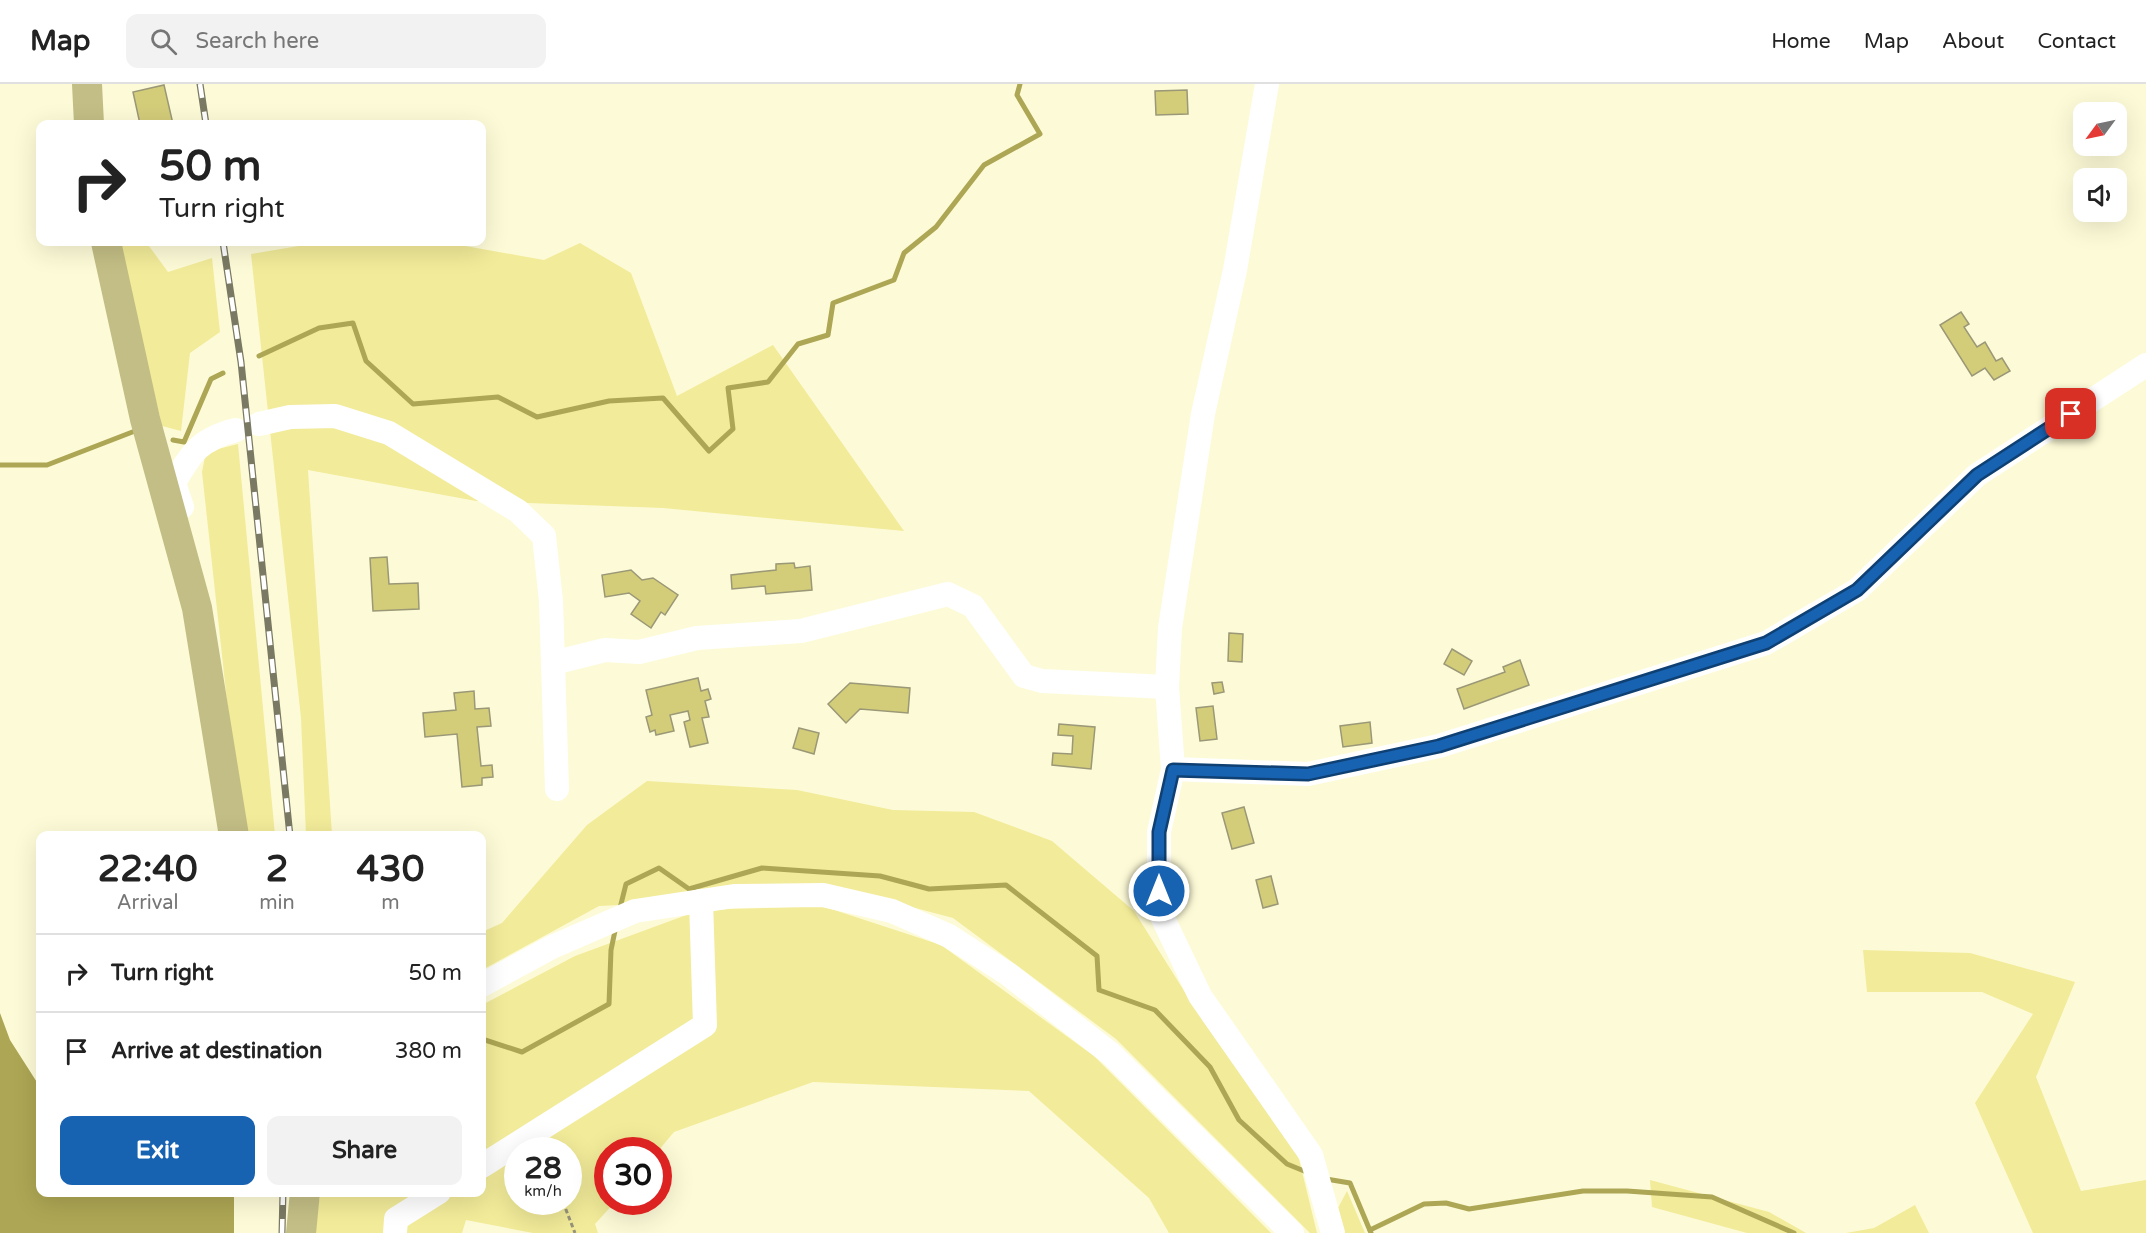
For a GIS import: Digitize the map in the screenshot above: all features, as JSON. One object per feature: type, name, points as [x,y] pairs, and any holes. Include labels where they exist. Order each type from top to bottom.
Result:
[{"type":"main road","points":[[87,84],[88,120]]},
{"type":"main road","points":[[107,246],[145,419],[197,608],[233,831]]},
{"type":"main road","points":[[301,1233],[305,1197]]},
{"type":"street","points":[[1267,84],[1235,270],[1203,414],[1170,628],[1167,687],[1173,770],[1159,832],[1159,910],[1200,996],[1311,1155],[1331,1224]]},
{"type":"street","points":[[1173,770],[1308,774],[1329,770],[1439,746],[1766,643],[1857,590],[1977,475],[2146,365]]},
{"type":"street","points":[[183,555],[188,524],[174,483],[192,452],[221,434],[290,417],[335,416],[389,433],[518,511],[544,536],[551,601],[557,789]]},
{"type":"street","points":[[553,663],[605,650],[639,652],[698,638],[801,631],[948,594],[973,606],[1024,676],[1042,681],[1167,687]]},
{"type":"street","points":[[486,983],[600,925],[635,911],[734,896],[823,895],[892,911],[949,936],[1008,974],[1112,1054],[1292,1233]]},
{"type":"street","points":[[486,1163],[705,1025],[701,901]]},
{"type":"street","points":[[394,1233],[396,1219],[431,1197]]},
{"type":"path","points":[[568,1215],[575,1233]]},
{"type":"shaded area","points":[[580,243],[631,273],[677,396],[773,345],[904,531],[663,508],[476,501],[308,470],[332,831],[306,831],[301,718],[251,254],[299,246],[465,246],[544,260]]},
{"type":"shaded area","points":[[119,246],[149,246],[168,272],[212,258],[220,332],[190,353],[181,431],[162,426]]},
{"type":"shaded area","points":[[238,444],[275,831],[245,831],[227,701],[202,472],[206,452]]},
{"type":"shaded area","points":[[647,781],[797,790],[893,810],[974,812],[1052,841],[1134,911],[1203,1021],[1298,1155],[1317,1233],[1310,1233],[1116,1039],[953,918],[825,884],[701,901],[599,906],[486,968],[486,930],[502,923],[587,825]]},
{"type":"shaded area","points":[[822,906],[941,945],[1094,1056],[1271,1233],[1169,1233],[1149,1198],[1029,1091],[813,1082],[674,1132],[670,1137],[594,1137],[594,1215],[603,1215],[595,1224],[598,1233],[533,1233],[466,1220],[462,1233],[315,1233],[320,1197],[486,1197],[486,1003],[575,956],[700,910]]},
{"type":"shaded area","points":[[1863,950],[1970,953],[2075,982],[2036,1077],[2081,1191],[2146,1180],[2146,1233],[2033,1233],[1975,1103],[2033,1014],[1982,992],[1867,992]]},
{"type":"shaded area","points":[[0,1013],[10,1040],[36,1081],[36,1197],[234,1197],[234,1233],[0,1233]]},
{"type":"shaded area","points":[[1650,1180],[1769,1212],[1806,1233],[1747,1233],[1652,1207]]},
{"type":"shaded area","points":[[1347,1191],[1365,1233],[1344,1233],[1338,1208]]},
{"type":"shaded area","points":[[1915,1205],[1929,1233],[1846,1233],[1874,1228]]},
{"type":"building","points":[[164,85],[172,120],[139,120],[133,92]]},
{"type":"building","points":[[1187,90],[1188,114],[1156,115],[1155,91]]},
{"type":"building","points":[[1961,312],[1969,324],[1964,327],[1977,347],[1985,342],[1996,361],[2002,358],[2010,371],[1994,380],[1985,368],[1972,376],[1940,325]]},
{"type":"building","points":[[387,557],[389,584],[418,583],[419,609],[373,611],[370,558]]},
{"type":"building","points":[[794,563],[795,568],[810,566],[812,590],[766,594],[765,586],[732,589],[731,575],[776,570],[776,564]]},
{"type":"building","points":[[631,570],[642,580],[653,578],[678,595],[665,615],[661,612],[651,628],[631,614],[640,601],[629,593],[605,597],[602,575]]},
{"type":"building","points":[[1229,633],[1243,634],[1242,662],[1228,661]]},
{"type":"building","points":[[1452,649],[1472,661],[1464,675],[1444,664]]},
{"type":"building","points":[[1520,660],[1529,685],[1464,709],[1457,689],[1505,672],[1503,667]]},
{"type":"building","points":[[698,678],[701,691],[708,689],[711,699],[705,701],[709,717],[702,718],[708,743],[690,747],[684,722],[690,720],[688,711],[670,715],[674,731],[656,735],[655,730],[650,732],[646,717],[652,715],[646,690]]},
{"type":"building","points":[[1222,682],[1224,692],[1214,694],[1212,683]]},
{"type":"building","points":[[850,683],[910,688],[908,713],[860,709],[846,723],[828,704]]},
{"type":"building","points":[[474,691],[475,709],[489,708],[491,726],[477,727],[481,766],[492,765],[493,777],[482,778],[482,785],[462,787],[457,734],[425,737],[423,713],[456,710],[454,693]]},
{"type":"building","points":[[1213,706],[1217,739],[1200,741],[1196,708]]},
{"type":"building","points":[[1370,722],[1372,743],[1343,747],[1340,726]]},
{"type":"building","points":[[1059,724],[1095,727],[1091,769],[1052,765],[1053,753],[1072,754],[1073,736],[1058,735]]},
{"type":"building","points":[[799,728],[819,733],[814,754],[793,748]]},
{"type":"building","points":[[1244,807],[1254,843],[1232,849],[1222,813]]},
{"type":"building","points":[[1271,876],[1278,904],[1263,908],[1256,880]]},
{"type":"waterway","points":[[259,356],[319,328],[353,323],[366,361],[413,404],[498,397],[537,417],[609,401],[663,398],[709,451],[733,429],[728,388],[768,382],[798,344],[828,335],[833,303],[894,280],[904,253],[936,227],[984,165],[1040,134],[1017,95],[1020,84]]},
{"type":"waterway","points":[[173,440],[184,442],[211,379],[223,373]]},
{"type":"waterway","points":[[0,465],[47,465],[135,431]]},
{"type":"waterway","points":[[620,908],[626,884],[659,868],[689,889],[762,868],[880,876],[929,889],[1006,885],[1097,956],[1099,990],[1155,1010],[1210,1067],[1239,1120],[1287,1164],[1309,1173]]},
{"type":"waterway","points":[[486,1040],[522,1052],[609,1004],[611,950],[616,926]]},
{"type":"waterway","points":[[1326,1179],[1350,1183],[1371,1233]]},
{"type":"waterway","points":[[1370,1230],[1424,1204],[1446,1203],[1469,1209],[1583,1191],[1627,1191],[1712,1197],[1794,1233]]},
{"type":"railway","points":[[200,84],[205,120]]},
{"type":"railway","points":[[224,246],[241,362],[289,831]]},
{"type":"railway","points":[[282,1233],[283,1197]]},
{"type":"route","points":[[1159,891],[1159,832],[1173,770],[1308,774],[1329,770],[1439,746],[1766,643],[1857,590],[1977,475],[2071,414]]}]
